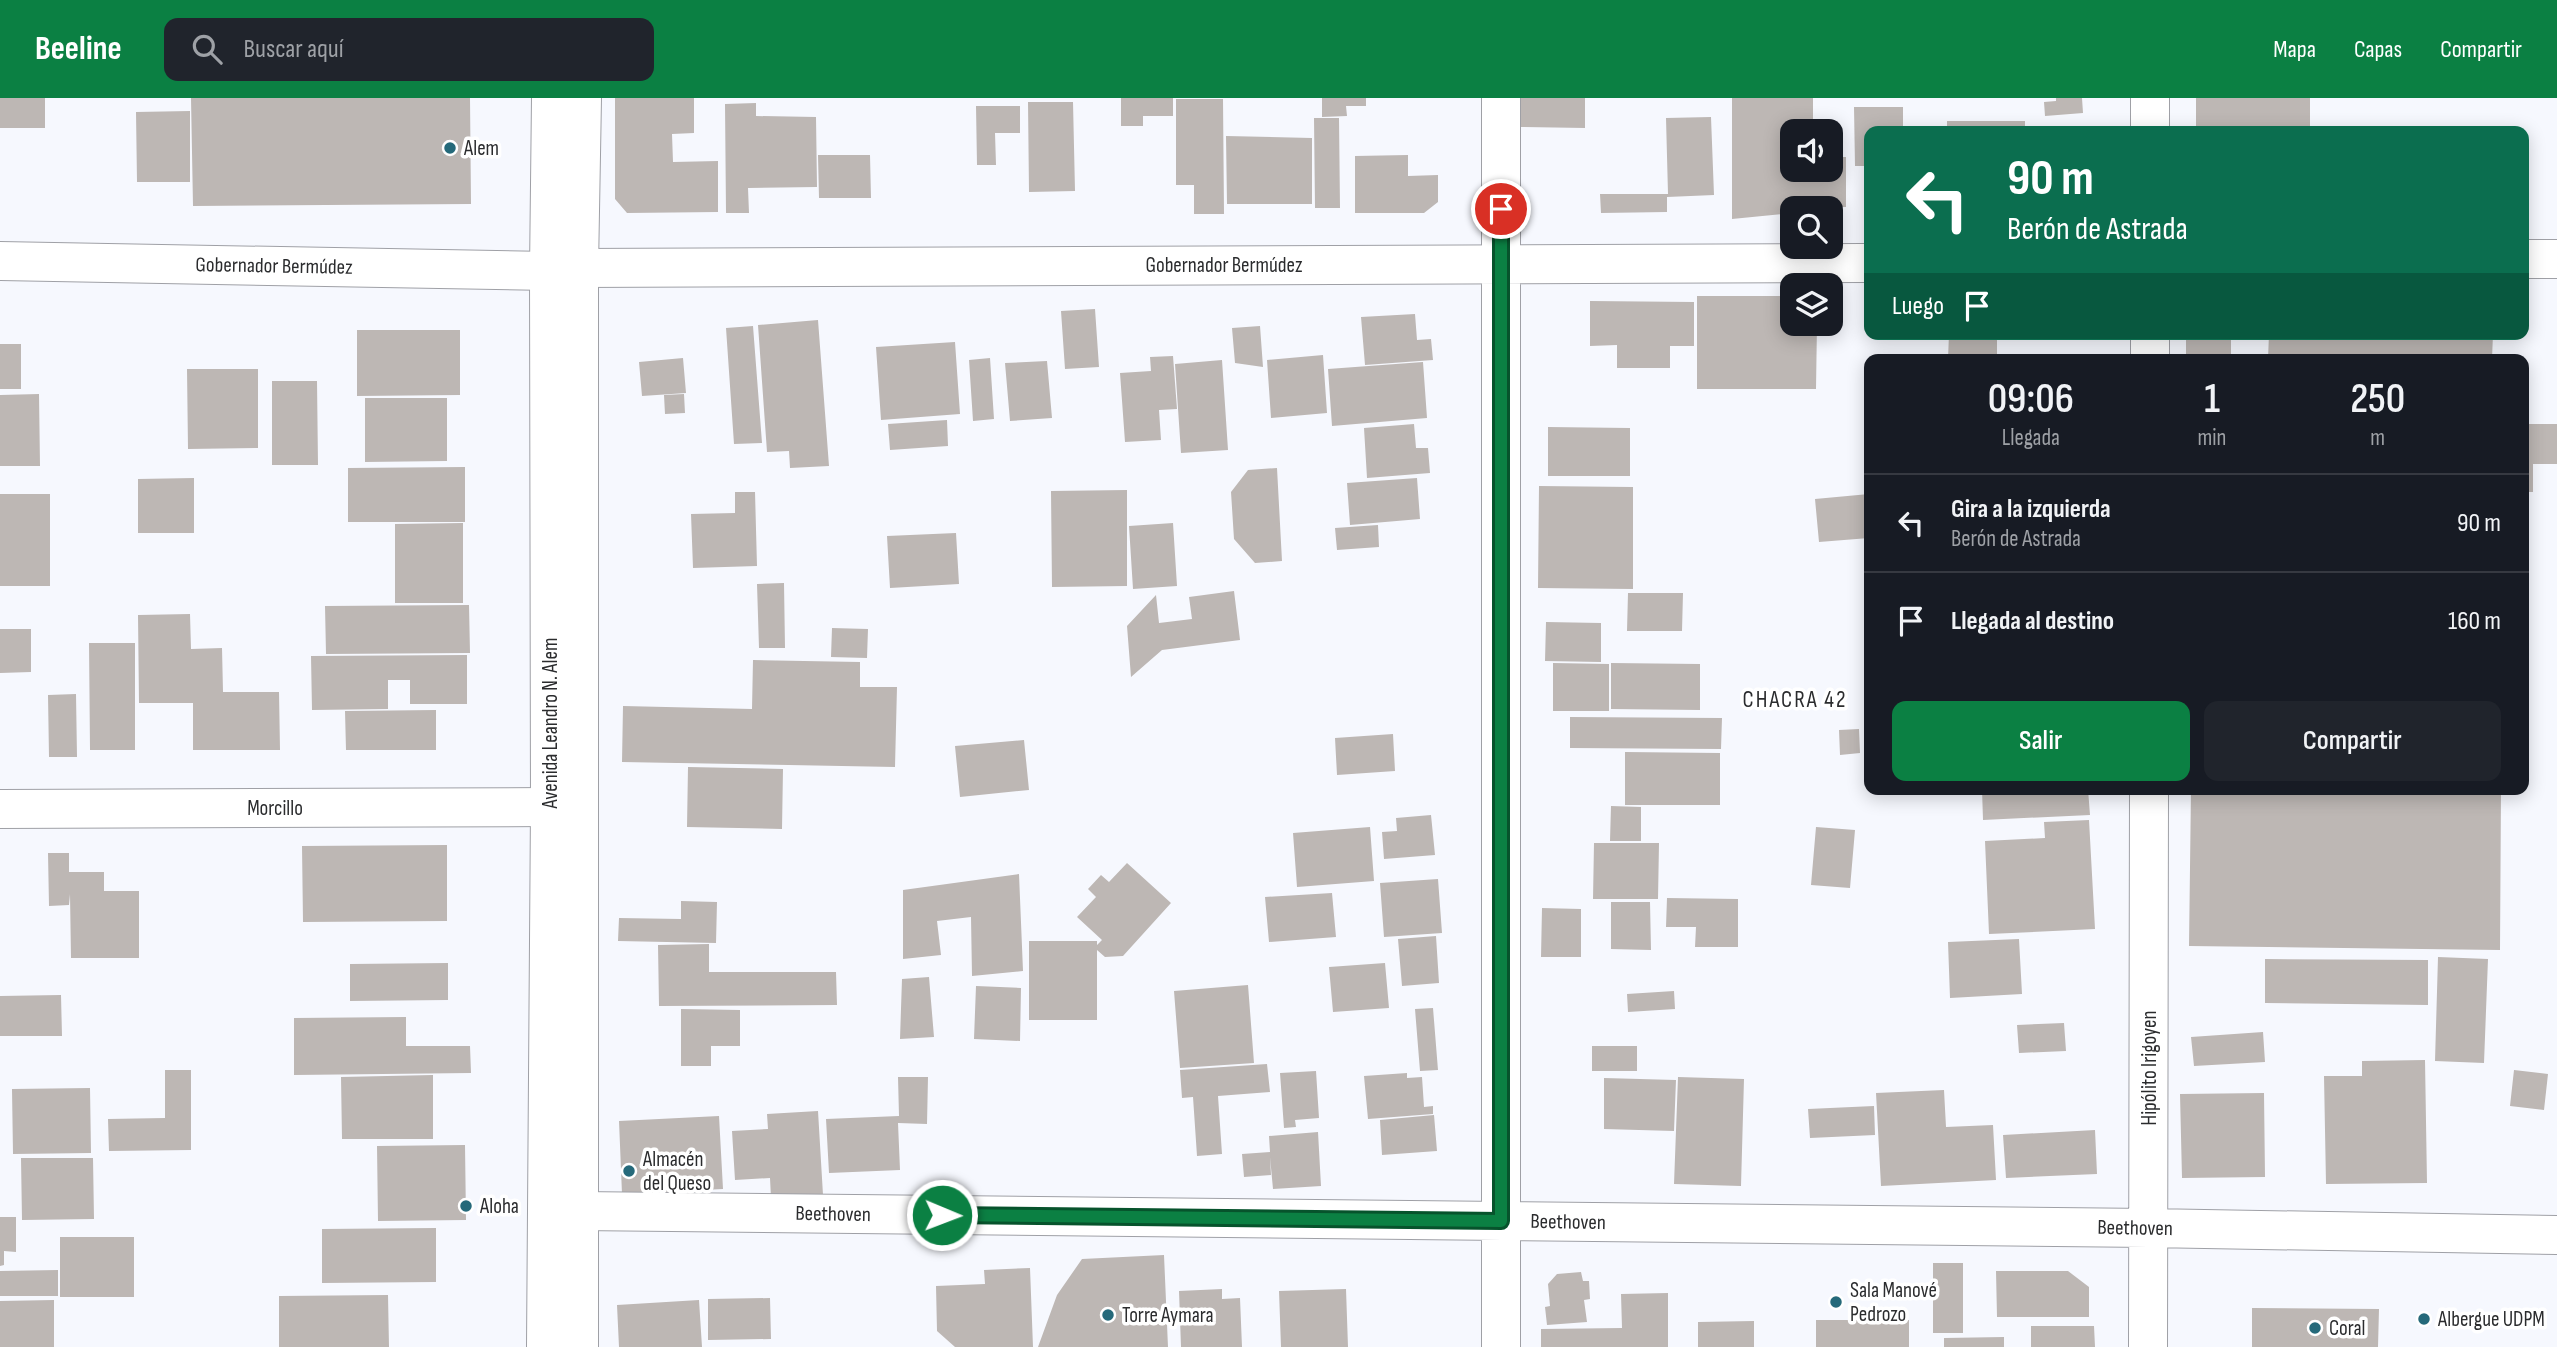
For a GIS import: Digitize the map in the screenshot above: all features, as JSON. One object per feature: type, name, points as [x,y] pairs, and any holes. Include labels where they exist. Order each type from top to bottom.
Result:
[{"type":"street","name":"Avenida Leandro N. Alem","points":[[551,98],[564,269],[579,1347]]},
{"type":"street","name":"Avenida Leandro N. Alem","points":[[546,1347],[551,807],[564,269],[582,98]]},
{"type":"street","points":[[1501,98],[1501,1347]]},
{"type":"street","points":[[2150,98],[2150,126]]},
{"type":"street","points":[[2529,259],[2557,259]]},
{"type":"street","name":"Gobernador Bermúdez","points":[[0,261],[564,269],[1864,263]]},
{"type":"street","name":"Hipólito Irigoyen","points":[[2148,1347],[2149,795]]},
{"type":"street","name":"Morcillo","points":[[0,809],[551,807]]},
{"type":"street","name":"Beethoven","points":[[579,1211],[2149,1228],[2557,1236]]},
{"type":"building","points":[[0,98],[45,98],[45,128],[0,128]]},
{"type":"building","points":[[191,98],[470,98],[471,204],[193,206]]},
{"type":"building","points":[[615,98],[694,98],[694,133],[672,134],[673,162],[718,161],[718,212],[627,213],[615,199]]},
{"type":"building","points":[[1121,98],[1173,98],[1173,116],[1143,116],[1143,126],[1121,126]]},
{"type":"building","points":[[1322,98],[1366,98],[1366,106],[1346,106],[1347,116],[1322,117]]},
{"type":"building","points":[[1520,98],[1585,98],[1585,128],[1520,127]]},
{"type":"building","points":[[1732,98],[1813,98],[1813,119],[1780,119],[1780,182],[1843,182],[1843,157],[1846,157],[1846,207],[1843,207],[1843,196],[1780,196],[1780,214],[1732,219]]},
{"type":"building","points":[[2056,98],[2082,98],[2083,113],[2045,116],[2044,102],[2056,101]]},
{"type":"building","points":[[2196,98],[2310,98],[2310,126],[2196,126]]},
{"type":"building","points":[[1176,99],[1223,99],[1224,214],[1194,214],[1194,185],[1176,185]]},
{"type":"building","points":[[1028,102],[1073,102],[1075,191],[1029,192]]},
{"type":"building","points":[[756,103],[756,116],[816,117],[817,187],[748,188],[749,213],[726,213],[725,104]]},
{"type":"building","points":[[976,106],[1020,106],[1020,133],[995,133],[996,165],[977,165]]},
{"type":"building","points":[[1854,107],[1903,107],[1903,126],[1864,126],[1864,166],[1855,166]]},
{"type":"building","points":[[190,111],[190,182],[137,182],[136,112]]},
{"type":"building","points":[[1711,117],[1714,195],[1667,197],[1667,212],[1601,213],[1600,194],[1668,194],[1666,118]]},
{"type":"building","points":[[1314,118],[1339,118],[1340,208],[1315,208]]},
{"type":"building","points":[[1947,121],[2025,121],[2025,126],[1947,126]]},
{"type":"building","points":[[1226,136],[1312,138],[1312,204],[1227,204]]},
{"type":"building","points":[[818,155],[870,155],[871,198],[819,198]]},
{"type":"building","points":[[1408,155],[1408,176],[1438,175],[1438,202],[1424,213],[1355,213],[1355,156]]},
{"type":"building","points":[[1697,296],[1780,296],[1780,336],[1817,336],[1816,389],[1697,389]]},
{"type":"building","points":[[1590,301],[1694,302],[1694,346],[1670,346],[1670,368],[1617,368],[1617,345],[1590,346]]},
{"type":"building","points":[[1095,309],[1099,367],[1065,369],[1061,311]]},
{"type":"building","points":[[1415,314],[1417,340],[1431,339],[1433,360],[1365,365],[1361,317]]},
{"type":"building","points":[[818,320],[829,466],[790,468],[789,451],[767,452],[758,325]]},
{"type":"building","points":[[753,326],[762,443],[734,444],[726,328]]},
{"type":"building","points":[[1260,326],[1263,367],[1235,363],[1232,328]]},
{"type":"building","points":[[357,330],[460,330],[460,395],[357,396]]},
{"type":"building","points":[[1949,340],[1997,340],[1997,354],[1948,354]]},
{"type":"building","points":[[2186,340],[2231,340],[2231,354],[2186,354]]},
{"type":"building","points":[[2269,340],[2493,340],[2492,354],[2268,354]]},
{"type":"building","points":[[955,342],[960,414],[881,420],[876,347]]},
{"type":"building","points":[[0,344],[21,344],[21,389],[0,389]]},
{"type":"building","points":[[1323,355],[1327,413],[1271,418],[1267,360]]},
{"type":"building","points":[[1173,356],[1177,409],[1159,410],[1161,440],[1125,442],[1120,373],[1151,371],[1150,357]]},
{"type":"building","points":[[683,358],[686,393],[642,396],[639,362]]},
{"type":"building","points":[[990,358],[994,419],[973,421],[969,360]]},
{"type":"building","points":[[1222,360],[1228,450],[1181,453],[1175,364]]},
{"type":"building","points":[[1047,361],[1052,418],[1010,421],[1005,363]]},
{"type":"building","points":[[1423,362],[1427,418],[1332,426],[1328,369]]},
{"type":"building","points":[[187,369],[258,369],[258,448],[188,449]]},
{"type":"building","points":[[272,381],[317,381],[318,465],[272,465]]},
{"type":"building","points":[[39,394],[40,466],[0,466],[0,395]]},
{"type":"building","points":[[684,394],[685,413],[665,414],[664,395]]},
{"type":"building","points":[[365,398],[447,398],[447,461],[365,462]]},
{"type":"building","points":[[947,420],[948,446],[890,450],[888,424]]},
{"type":"building","points":[[1414,424],[1416,448],[1428,448],[1430,473],[1367,478],[1364,428]]},
{"type":"building","points":[[2529,424],[2557,424],[2557,464],[2533,464],[2533,492],[2529,492]]},
{"type":"building","points":[[1548,427],[1630,428],[1630,476],[1548,476]]},
{"type":"building","points":[[465,467],[465,522],[348,522],[348,468]]},
{"type":"building","points":[[1277,468],[1282,561],[1255,563],[1234,539],[1231,492],[1248,470]]},
{"type":"building","points":[[194,478],[194,533],[138,533],[138,479]]},
{"type":"building","points":[[1417,478],[1420,519],[1350,525],[1347,483]]},
{"type":"building","points":[[1539,486],[1633,487],[1633,589],[1538,588]]},
{"type":"building","points":[[1127,490],[1127,586],[1052,587],[1051,491]]},
{"type":"building","points":[[735,492],[755,492],[757,566],[693,568],[691,514],[735,513]]},
{"type":"building","points":[[0,494],[50,494],[50,586],[0,586]]},
{"type":"building","points":[[1864,494],[1864,538],[1819,542],[1815,499]]},
{"type":"building","points":[[463,523],[463,603],[395,603],[395,524]]},
{"type":"building","points":[[1173,523],[1177,586],[1133,589],[1129,526]]},
{"type":"building","points":[[1378,525],[1379,547],[1337,550],[1335,528]]},
{"type":"building","points":[[956,533],[959,584],[890,588],[887,536]]},
{"type":"building","points":[[784,583],[785,648],[759,648],[757,584]]},
{"type":"building","points":[[1234,591],[1240,640],[1162,650],[1131,677],[1127,626],[1156,595],[1159,623],[1192,619],[1189,597]]},
{"type":"building","points":[[1628,593],[1683,593],[1682,631],[1627,631]]},
{"type":"building","points":[[469,605],[470,653],[326,654],[325,606]]},
{"type":"building","points":[[190,614],[191,649],[222,648],[223,692],[279,692],[280,750],[193,750],[193,703],[139,703],[138,615]]},
{"type":"building","points":[[1546,622],[1601,623],[1601,662],[1545,661]]},
{"type":"building","points":[[832,628],[868,629],[867,658],[831,657]]},
{"type":"building","points":[[0,629],[31,629],[31,672],[0,673]]},
{"type":"building","points":[[89,643],[135,643],[135,750],[90,750]]},
{"type":"building","points":[[467,655],[467,704],[410,704],[410,680],[388,680],[388,709],[312,710],[311,656]]},
{"type":"building","points":[[753,660],[860,662],[860,687],[897,687],[895,767],[622,762],[623,706],[752,709]]},
{"type":"building","points":[[1553,663],[1609,664],[1609,711],[1553,711]]},
{"type":"building","points":[[1611,663],[1700,664],[1700,710],[1611,709]]},
{"type":"building","points":[[76,694],[77,757],[49,757],[48,695]]},
{"type":"building","points":[[436,710],[436,750],[346,750],[345,711]]},
{"type":"building","points":[[1570,717],[1722,718],[1721,749],[1570,748]]},
{"type":"building","points":[[1859,729],[1860,753],[1840,755],[1839,730]]},
{"type":"building","points":[[1393,734],[1395,771],[1337,775],[1335,738]]},
{"type":"building","points":[[1024,740],[1029,790],[960,797],[955,746]]},
{"type":"building","points":[[1625,752],[1720,753],[1720,805],[1625,805]]},
{"type":"building","points":[[688,767],[783,769],[782,829],[687,827]]},
{"type":"building","points":[[1982,795],[2088,795],[2090,815],[1983,820]]},
{"type":"building","points":[[2191,795],[2501,795],[2500,950],[2189,946]]},
{"type":"building","points":[[1611,806],[1641,807],[1641,841],[1610,841]]},
{"type":"building","points":[[1431,815],[1435,855],[1384,859],[1382,832],[1397,831],[1396,818]]},
{"type":"building","points":[[2089,820],[2095,929],[1989,934],[1985,841],[2045,838],[2044,822]]},
{"type":"building","points":[[1370,827],[1374,881],[1297,887],[1293,833]]},
{"type":"building","points":[[1816,827],[1855,830],[1850,888],[1811,885]]},
{"type":"building","points":[[1594,843],[1659,843],[1658,899],[1593,899]]},
{"type":"building","points":[[447,845],[447,921],[303,922],[302,846]]},
{"type":"building","points":[[48,853],[69,853],[69,872],[104,872],[104,891],[139,891],[139,958],[71,958],[70,894],[69,905],[49,906]]},
{"type":"building","points":[[1127,863],[1171,903],[1123,956],[1105,957],[1097,950],[1097,1020],[1029,1020],[1029,941],[1097,941],[1097,945],[1102,940],[1077,917],[1096,897],[1088,889],[1101,875],[1109,882]]},
{"type":"building","points":[[1019,874],[1023,971],[972,976],[971,917],[937,921],[941,955],[903,959],[903,890]]},
{"type":"building","points":[[1438,879],[1442,933],[1384,937],[1380,883]]},
{"type":"building","points":[[1332,893],[1336,937],[1269,942],[1265,897]]},
{"type":"building","points":[[1667,898],[1738,899],[1738,947],[1695,947],[1696,927],[1666,927]]},
{"type":"building","points":[[681,901],[717,902],[716,943],[618,941],[619,918],[681,919]]},
{"type":"building","points":[[1611,902],[1650,902],[1651,950],[1611,949]]},
{"type":"building","points":[[1542,908],[1581,909],[1581,957],[1541,957]]},
{"type":"building","points":[[1436,936],[1439,983],[1402,986],[1398,939]]},
{"type":"building","points":[[2019,939],[2022,994],[1950,998],[1948,942]]},
{"type":"building","points":[[709,944],[709,972],[836,972],[837,1005],[659,1006],[658,945]]},
{"type":"building","points":[[2438,957],[2488,959],[2484,1063],[2435,1061]]},
{"type":"building","points":[[2265,959],[2428,960],[2428,1005],[2265,1003]]},
{"type":"building","points":[[448,963],[448,1000],[350,1001],[350,964]]},
{"type":"building","points":[[1385,963],[1389,1008],[1333,1012],[1329,967]]},
{"type":"building","points":[[929,977],[934,1037],[900,1039],[902,979]]},
{"type":"building","points":[[1248,985],[1254,1063],[1180,1068],[1174,991]]},
{"type":"building","points":[[976,986],[1021,988],[1020,1041],[974,1039]]},
{"type":"building","points":[[1674,991],[1675,1009],[1628,1012],[1627,994]]},
{"type":"building","points":[[61,995],[62,1036],[0,1036],[0,996]]},
{"type":"building","points":[[1433,1008],[1438,1070],[1420,1071],[1415,1009]]},
{"type":"building","points":[[681,1009],[740,1010],[740,1046],[711,1046],[711,1066],[681,1066]]},
{"type":"building","points":[[406,1017],[406,1046],[470,1046],[471,1073],[294,1075],[294,1018]]},
{"type":"building","points":[[2064,1023],[2066,1051],[2019,1053],[2017,1025]]},
{"type":"building","points":[[2263,1032],[2265,1062],[2194,1066],[2191,1037]]},
{"type":"building","points":[[1592,1046],[1637,1046],[1637,1071],[1592,1071]]},
{"type":"building","points":[[2425,1060],[2427,1183],[2326,1184],[2324,1076],[2362,1076],[2362,1061]]},
{"type":"building","points":[[1267,1064],[1270,1092],[1218,1096],[1222,1154],[1197,1156],[1193,1097],[1182,1098],[1180,1070]]},
{"type":"building","points":[[165,1070],[191,1070],[191,1150],[109,1151],[108,1119],[165,1118]]},
{"type":"building","points":[[2514,1070],[2548,1074],[2544,1110],[2510,1106]]},
{"type":"building","points":[[1316,1071],[1319,1118],[1295,1120],[1296,1127],[1284,1128],[1280,1073]]},
{"type":"building","points":[[1407,1073],[1407,1078],[1422,1077],[1424,1107],[1433,1106],[1433,1114],[1368,1119],[1364,1076]]},
{"type":"building","points":[[433,1075],[433,1139],[342,1139],[341,1077]]},
{"type":"building","points":[[898,1077],[928,1077],[927,1124],[898,1123],[900,1170],[829,1173],[826,1119],[899,1116]]},
{"type":"building","points":[[1678,1077],[1744,1079],[1741,1186],[1674,1184]]},
{"type":"building","points":[[1604,1078],[1676,1080],[1674,1131],[1604,1129]]},
{"type":"building","points":[[90,1088],[91,1153],[13,1154],[12,1089]]},
{"type":"building","points":[[1944,1090],[1946,1127],[1993,1125],[1996,1180],[1881,1186],[1876,1093]]},
{"type":"building","points":[[2264,1093],[2265,1177],[2182,1178],[2180,1094]]},
{"type":"building","points":[[1874,1106],[1875,1135],[1810,1138],[1808,1109]]},
{"type":"building","points":[[818,1111],[823,1195],[771,1198],[770,1178],[735,1180],[732,1131],[768,1129],[767,1114]]},
{"type":"building","points":[[1434,1115],[1437,1151],[1382,1155],[1380,1120]]},
{"type":"building","points":[[719,1116],[723,1189],[622,1194],[619,1121]]},
{"type":"building","points":[[2095,1130],[2097,1174],[2006,1178],[2003,1135]]},
{"type":"building","points":[[1318,1132],[1321,1186],[1273,1189],[1270,1157],[1271,1175],[1244,1177],[1242,1154],[1270,1152],[1269,1136]]},
{"type":"building","points":[[465,1145],[466,1220],[378,1221],[377,1146]]},
{"type":"building","points":[[21,1158],[93,1158],[94,1219],[22,1220]]},
{"type":"building","points":[[0,1217],[16,1217],[16,1252],[4,1251],[4,1265],[0,1266]]},
{"type":"building","points":[[436,1228],[436,1282],[322,1283],[322,1229]]},
{"type":"building","points":[[60,1237],[134,1237],[134,1297],[60,1297]]},
{"type":"building","name":"Torre Aymara","points":[[1164,1255],[1168,1347],[1038,1347],[1057,1295],[1082,1259]]},
{"type":"building","points":[[1933,1263],[1963,1263],[1963,1333],[1933,1333]]},
{"type":"building","points":[[1030,1268],[1033,1347],[955,1347],[937,1331],[936,1286],[985,1284],[984,1270]]},
{"type":"building","points":[[58,1270],[58,1296],[0,1296],[0,1271]]},
{"type":"building","points":[[1996,1271],[2068,1271],[2089,1287],[2089,1317],[1997,1317]]},
{"type":"building","points":[[1581,1272],[1583,1281],[1589,1281],[1590,1299],[1584,1300],[1587,1322],[1547,1325],[1545,1307],[1550,1306],[1548,1284],[1557,1274]]},
{"type":"building","points":[[1222,1289],[1222,1299],[1240,1298],[1242,1347],[1181,1347],[1179,1291]]},
{"type":"building","points":[[1346,1289],[1348,1347],[1281,1347],[1279,1291]]},
{"type":"building","points":[[1668,1293],[1668,1347],[1541,1347],[1541,1329],[1622,1328],[1621,1294]]},
{"type":"building","points":[[388,1295],[389,1347],[279,1347],[279,1296]]},
{"type":"building","points":[[770,1298],[771,1339],[708,1340],[708,1299]]},
{"type":"building","points":[[54,1300],[54,1347],[0,1347],[0,1301]]},
{"type":"building","points":[[699,1300],[702,1347],[619,1347],[617,1305]]},
{"type":"building","name":"Coral","points":[[2252,1308],[2379,1309],[2378,1347],[2252,1347]]},
{"type":"building","points":[[1816,1320],[1909,1320],[1909,1347],[1816,1347]]},
{"type":"building","points":[[1754,1321],[1754,1347],[1698,1347],[1698,1322]]},
{"type":"building","points":[[2031,1326],[2094,1326],[2095,1347],[2031,1347]]},
{"type":"building","points":[[2004,1337],[2004,1347],[1944,1347],[1944,1338]]},
{"type":"place","name":"Alem","points":[[450,148]]},
{"type":"place","name":"Almacén del Queso","points":[[629,1171]]},
{"type":"place","name":"Aloha","points":[[466,1206]]},
{"type":"place","name":"Sala Manové Pedrozo","points":[[1836,1302]]},
{"type":"place","name":"Torre Aymara","points":[[1108,1315]]},
{"type":"place","name":"Albergue UDPM","points":[[2424,1319]]},
{"type":"place","name":"Coral","points":[[2315,1328]]},
{"type":"district","name":"CHACRA 42","points":[[1795,700]]},
{"type":"route","points":[[942,1215],[1501,1221],[1501,209]]}]
